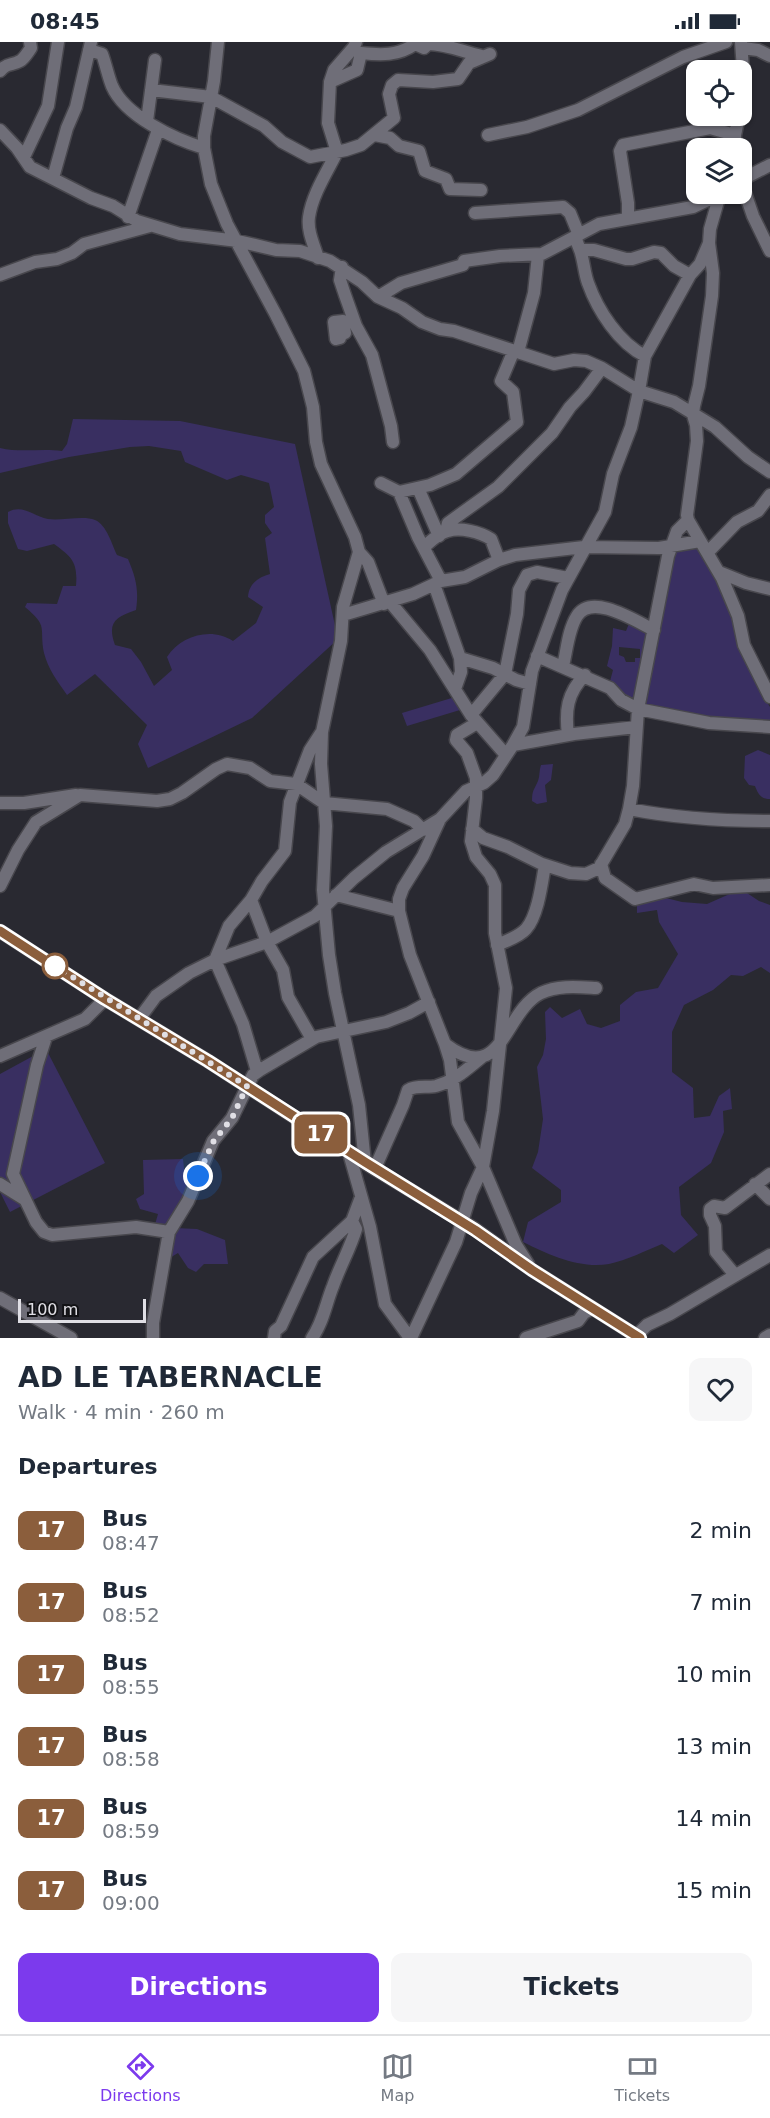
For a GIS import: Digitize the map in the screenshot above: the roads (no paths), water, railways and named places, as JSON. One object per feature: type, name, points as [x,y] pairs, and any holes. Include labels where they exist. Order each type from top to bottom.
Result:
[{"type":"street","points":[[0,71],[8,63],[20,61],[31,48],[30,42]]},
{"type":"street","points":[[24,157],[48,106],[58,42]]},
{"type":"street","points":[[218,42],[211,97],[205,123],[204,148],[211,184],[227,224],[238,241],[304,371],[313,407],[316,442],[321,464],[355,537],[359,552],[368,562],[387,603],[430,650],[474,719],[510,750]]},
{"type":"street","points":[[318,258],[311,237],[309,217],[316,195],[337,152],[328,123],[330,82],[334,70],[356,42]]},
{"type":"street","points":[[488,135],[527,127],[578,110],[682,57],[726,42]]},
{"type":"street","points":[[151,90],[211,97],[264,126],[282,142],[310,157],[361,145],[375,135],[394,118],[389,94],[392,85],[398,80],[433,82],[458,79],[469,63],[486,55],[457,51],[446,44],[428,44],[423,48],[415,44],[406,50],[385,55],[361,53],[357,70],[330,82]]},
{"type":"street","points":[[742,60],[742,45],[770,56]]},
{"type":"street","points":[[53,178],[67,128],[76,107],[90,46],[102,54],[116,93],[125,103],[158,130],[186,143],[204,148]]},
{"type":"street","points":[[147,121],[154,60]]},
{"type":"street","points":[[628,217],[620,151],[622,145],[710,128],[735,135],[737,126]]},
{"type":"street","points":[[0,130],[30,167],[91,198],[113,206],[128,217],[180,234],[238,241],[276,250],[300,251],[342,267],[378,297],[440,329],[454,331],[554,364],[580,360],[602,368],[639,391],[674,402],[715,427],[748,457],[770,472]]},
{"type":"street","points":[[128,217],[158,130]]},
{"type":"street","points":[[375,135],[390,138],[399,146],[419,151],[424,171],[446,179],[450,189],[481,190]]},
{"type":"street","points":[[752,175],[770,165]]},
{"type":"street","points":[[378,297],[401,283],[463,263],[501,256],[538,255],[546,253],[599,224],[699,204]]},
{"type":"street","points":[[717,204],[710,229],[709,243],[713,273],[711,303],[693,415],[697,441],[687,502],[688,520],[719,572],[732,601],[747,652],[770,697]]},
{"type":"street","points":[[749,204],[770,251]]},
{"type":"street","points":[[475,213],[563,207],[570,213],[589,285],[617,335],[629,347],[645,356]]},
{"type":"street","points":[[0,275],[34,262],[57,259],[72,253],[84,244],[150,226]]},
{"type":"street","points":[[139,1019],[156,996],[189,973],[216,960],[267,942],[302,924],[386,852],[440,819],[466,791],[489,779],[523,727],[532,671],[537,656],[568,578],[605,512],[613,474],[631,427],[645,356],[690,275],[700,264],[709,243]]},
{"type":"street","points":[[579,250],[594,250],[626,259],[654,252],[661,253],[674,266],[690,275]]},
{"type":"street","points":[[381,483],[399,492],[441,482],[456,474],[517,422],[513,392],[501,381],[516,351],[534,293],[538,255]]},
{"type":"street","points":[[342,267],[340,280],[356,326],[372,355],[391,426],[393,442]]},
{"type":"street","points":[[424,547],[442,533],[448,524],[498,487],[552,433],[602,368]]},
{"type":"street","points":[[418,488],[442,533]]},
{"type":"street","points":[[399,492],[438,582],[460,658],[461,672],[455,688]]},
{"type":"street","points":[[343,615],[387,603],[438,582],[465,577],[499,560],[516,555],[584,547],[704,547],[737,522],[758,511],[770,495]]},
{"type":"street","points":[[472,829],[483,838],[545,865],[570,873],[581,874],[594,871],[601,864],[625,824],[629,809],[634,778],[638,709],[671,546],[677,531],[688,520]]},
{"type":"street","points":[[442,533],[464,531],[486,536],[494,544],[499,560]]},
{"type":"street","points":[[359,552],[343,615],[338,662],[322,732],[321,764],[326,826],[323,882],[329,955],[335,993],[370,1166]]},
{"type":"street","points":[[545,552],[545,574]]},
{"type":"street","points":[[719,572],[746,583],[770,589]]},
{"type":"street","points":[[349,1153],[370,1227],[385,1304],[411,1338],[456,1242],[471,1193],[483,1167],[493,1111],[506,988],[497,945],[495,885],[474,853],[471,841],[477,786],[467,753],[456,739],[474,719],[505,674],[517,614],[519,590],[523,580],[532,573],[568,578]]},
{"type":"street","points":[[563,666],[576,618],[583,610],[601,607],[611,609],[654,630]]},
{"type":"street","points":[[537,656],[585,675],[610,688],[621,700],[638,709],[709,723],[770,727]]},
{"type":"street","points":[[460,658],[493,668],[530,684]]},
{"type":"street","points":[[568,735],[566,718],[570,694],[585,675]]},
{"type":"street","points":[[510,750],[568,735],[636,727]]},
{"type":"street","points":[[257,1071],[243,1024],[216,960],[229,926],[251,900],[262,880],[285,851],[289,809],[296,784],[310,750],[322,732]]},
{"type":"street","points":[[0,803],[24,803],[80,795],[157,801],[170,799],[216,769],[232,764],[250,768],[270,781],[296,784],[324,803],[387,809],[414,821],[423,830]]},
{"type":"street","points":[[0,886],[4,870],[36,822],[80,795]]},
{"type":"street","points":[[629,809],[716,819],[770,821]]},
{"type":"street","points":[[440,819],[423,856],[403,888],[399,899],[399,911],[410,955],[446,1044],[458,1122],[483,1167],[516,1245],[532,1270]]},
{"type":"street","points":[[601,864],[604,878],[634,898],[694,884],[713,888],[770,885]]},
{"type":"street","points":[[497,945],[528,928],[545,865]]},
{"type":"street","points":[[336,895],[399,911]]},
{"type":"street","points":[[251,900],[267,942],[283,970],[288,997],[312,1039]]},
{"type":"street","points":[[0,931],[349,1153],[462,1222],[591,1309],[638,1337],[647,1325],[670,1314],[770,1255]]},
{"type":"street","points":[[370,1166],[403,1105],[408,1090],[412,1087],[426,1088],[453,1081],[482,1057],[499,1047],[520,1011],[543,992],[559,988],[596,988]]},
{"type":"street","points":[[0,1056],[90,1016],[105,999]]},
{"type":"street","points":[[153,1338],[153,1323],[169,1232],[189,1201],[213,1142],[232,1118],[257,1071],[312,1039],[395,1019],[429,1002]]},
{"type":"street","points":[[46,1037],[37,1065],[13,1174],[24,1199],[44,1232],[52,1236],[136,1227],[169,1232]]},
{"type":"street","points":[[446,1044],[460,1054],[482,1057]]},
{"type":"street","points":[[735,1275],[716,1251],[715,1226],[709,1211],[714,1206],[725,1208],[770,1174]]},
{"type":"street","points":[[0,1184],[24,1199]]},
{"type":"street","points":[[755,1184],[770,1200]]},
{"type":"street","points":[[274,1338],[275,1331],[281,1326],[313,1257],[351,1221],[361,1197]]},
{"type":"street","points":[[312,1338],[318,1330],[333,1284],[352,1245],[356,1229],[351,1221]]},
{"type":"street","points":[[0,1298],[71,1338]]},
{"type":"street","points":[[533,1336],[578,1321],[584,1313],[591,1309]]},
{"type":"street","points":[[765,1338],[770,1335]]}]
